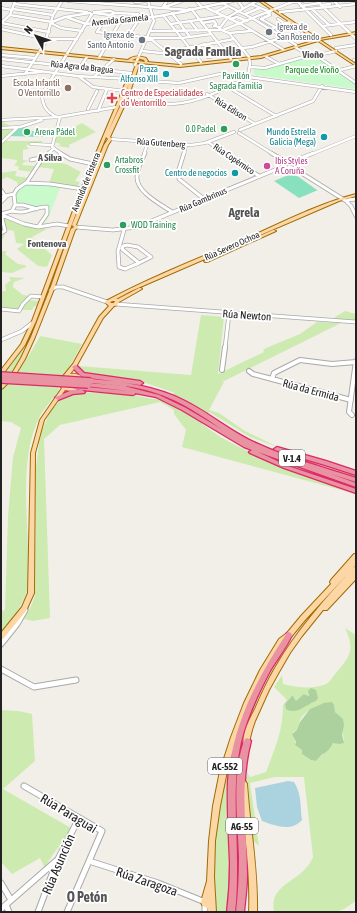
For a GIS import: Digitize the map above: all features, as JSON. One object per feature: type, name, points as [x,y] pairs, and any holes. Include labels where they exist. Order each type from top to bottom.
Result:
[{"type":"highway","points":[[75,366],[84,375],[132,381],[152,386],[166,393]]},
{"type":"highway","name":"V-1.4","points":[[1,374],[90,383],[144,392],[170,402],[266,450],[356,480]]},
{"type":"highway","points":[[77,376],[111,378]]},
{"type":"highway","name":"V-1.4","points":[[1,380],[141,386],[166,393],[196,409],[209,421],[240,444],[356,485]]},
{"type":"highway","points":[[74,389],[140,394],[170,402]]},
{"type":"highway","points":[[56,400],[72,392],[97,391]]},
{"type":"highway","points":[[230,431],[264,446],[356,473]]},
{"type":"highway","points":[[240,444],[260,457],[356,491]]},
{"type":"highway","name":"AG-55","points":[[231,912],[234,853],[232,782],[237,746],[256,690],[276,654],[292,637]]},
{"type":"highway","name":"AG-55","points":[[240,912],[244,869],[241,784],[242,765],[247,741]]},
{"type":"main road","points":[[260,1],[275,10],[290,22],[319,38],[356,32]]},
{"type":"main road","points":[[275,10],[319,38],[356,65]]},
{"type":"main road","points":[[1,49],[99,57],[137,62],[181,64],[260,56],[319,38],[350,33]]},
{"type":"main road","points":[[67,54],[180,66],[265,56],[282,50]]},
{"type":"main road","points":[[336,50],[355,60]]},
{"type":"main road","name":"Avenida de Fisterra","points":[[1,387],[7,382],[24,357],[55,279],[83,189],[93,164],[107,139],[117,107],[130,84],[131,73],[137,62]]},
{"type":"main road","name":"Avenida de Fisterra","points":[[1,374],[23,344],[34,321],[107,139],[123,104],[125,93],[137,62]]},
{"type":"main road","name":"Rúa Severo Ochoa","points":[[64,388],[61,382],[75,366],[109,301],[269,229],[355,196]]},
{"type":"main road","name":"Rúa Severo Ochoa","points":[[101,317],[124,297],[344,200]]},
{"type":"main road","points":[[216,256],[216,253],[269,229]]},
{"type":"main road","points":[[38,310],[43,304],[48,290],[51,289]]},
{"type":"main road","points":[[109,301],[116,303]]},
{"type":"main road","points":[[24,357],[32,333],[28,331]]},
{"type":"main road","points":[[56,400],[82,383],[77,376],[75,366]]},
{"type":"main road","points":[[6,367],[2,373],[2,376],[7,377],[13,373]]},
{"type":"main road","points":[[67,376],[77,376]]},
{"type":"main road","points":[[1,637],[19,616],[29,600],[32,584],[33,453],[42,420],[64,388],[74,389]]},
{"type":"main road","name":"AC-552","points":[[253,912],[254,883],[245,800],[247,741],[262,699],[292,637],[303,618],[356,556]]},
{"type":"main road","name":"AC-552","points":[[303,618],[356,561]]},
{"type":"main road","name":"AC-552","points":[[292,637],[356,568]]},
{"type":"main road","name":"AC-552","points":[[210,910],[213,845],[218,799],[224,768],[249,696],[258,678],[281,642],[292,637],[356,575]]},
{"type":"main road","points":[[210,910],[205,902],[212,876]]},
{"type":"street","points":[[29,5],[32,1]]},
{"type":"street","points":[[25,74],[47,39],[53,15],[62,1]]},
{"type":"street","points":[[68,1],[190,9],[233,1]]},
{"type":"street","points":[[97,4],[101,1]]},
{"type":"street","points":[[135,2],[148,1],[153,16]]},
{"type":"street","points":[[163,7],[167,1]]},
{"type":"street","points":[[163,7],[182,1]]},
{"type":"street","points":[[196,1],[240,24],[282,50]]},
{"type":"street","points":[[217,1],[254,18],[308,54]]},
{"type":"street","points":[[238,1],[243,8]]},
{"type":"street","points":[[170,24],[181,24],[226,17],[260,1]]},
{"type":"street","points":[[297,1],[331,35]]},
{"type":"street","points":[[104,22],[97,32],[147,39],[182,38],[222,30],[292,2],[302,1]]},
{"type":"street","points":[[334,1],[340,7]]},
{"type":"street","points":[[349,1],[355,5]]},
{"type":"street","points":[[1,23],[10,15],[14,3],[110,15],[115,13],[138,14],[140,18],[128,36]]},
{"type":"street","points":[[301,6],[320,3],[330,4]]},
{"type":"street","points":[[320,3],[356,39]]},
{"type":"street","points":[[251,4],[269,12]]},
{"type":"street","points":[[122,5],[131,14]]},
{"type":"street","points":[[280,12],[355,5]]},
{"type":"street","points":[[215,12],[228,6]]},
{"type":"street","points":[[163,7],[167,14]]},
{"type":"street","points":[[190,9],[205,7]]},
{"type":"street","points":[[1,8],[53,15]]},
{"type":"street","points":[[245,14],[260,8]]},
{"type":"street","points":[[190,9],[231,59]]},
{"type":"street","name":"Avenida Gramela","points":[[86,24],[163,15],[190,9]]},
{"type":"street","points":[[312,9],[329,25]]},
{"type":"street","points":[[10,15],[51,22],[66,17],[92,12]]},
{"type":"street","points":[[50,115],[42,103],[42,95],[52,76],[82,31],[92,12]]},
{"type":"street","points":[[269,12],[270,15],[261,19],[275,27]]},
{"type":"street","points":[[126,13],[129,19]]},
{"type":"street","points":[[172,13],[190,37]]},
{"type":"street","points":[[163,15],[201,62]]},
{"type":"street","name":"Avenida de Fisterra","points":[[137,62],[154,21],[153,16]]},
{"type":"street","points":[[230,19],[237,16],[247,21]]},
{"type":"street","points":[[1,17],[6,18]]},
{"type":"street","points":[[66,17],[86,24]]},
{"type":"street","points":[[220,27],[226,17]]},
{"type":"street","points":[[278,19],[299,33]]},
{"type":"street","points":[[99,57],[121,20]]},
{"type":"street","points":[[202,23],[214,21],[216,24],[214,26],[220,27],[219,29],[229,32],[251,31]]},
{"type":"street","points":[[51,22],[61,28],[82,31]]},
{"type":"street","points":[[191,22],[198,31]]},
{"type":"street","points":[[271,29],[290,22]]},
{"type":"street","points":[[322,26],[356,22]]},
{"type":"street","points":[[1,23],[49,32]]},
{"type":"street","points":[[150,31],[176,31],[195,27]]},
{"type":"street","points":[[1,29],[47,39],[77,39]]},
{"type":"street","points":[[185,30],[210,32]]},
{"type":"street","points":[[229,32],[249,58],[250,67],[248,76]]},
{"type":"street","points":[[224,50],[252,47],[295,35]]},
{"type":"street","points":[[153,39],[164,52],[181,64]]},
{"type":"street","points":[[142,52],[164,52],[234,39]]},
{"type":"street","points":[[193,43],[208,57],[214,56],[204,44]]},
{"type":"street","points":[[176,44],[180,49]]},
{"type":"street","points":[[319,55],[356,45]]},
{"type":"street","points":[[1,54],[35,58]]},
{"type":"street","points":[[250,67],[255,68],[279,64],[308,54],[314,54],[319,55],[356,83]]},
{"type":"street","points":[[265,56],[279,64]]},
{"type":"street","points":[[80,67],[87,57]]},
{"type":"street","name":"Rúa Agra da Bragua","points":[[1,59],[131,73]]},
{"type":"street","points":[[95,76],[114,59]]},
{"type":"street","points":[[340,70],[356,65]]},
{"type":"street","points":[[1,66],[77,76],[95,76],[139,81]]},
{"type":"street","points":[[82,76],[91,87],[117,90],[125,93],[128,101],[176,104],[228,87],[243,76],[250,67]]},
{"type":"street","points":[[1,76],[48,72],[52,76]]},
{"type":"street","points":[[52,76],[63,74]]},
{"type":"street","points":[[130,84],[134,81],[179,83],[220,74],[238,74],[243,76],[356,92]]},
{"type":"street","points":[[243,76],[248,76]]},
{"type":"street","name":"Rúa Gutenberg","points":[[107,139],[186,145],[208,142],[313,101],[322,86]]},
{"type":"street","points":[[228,87],[276,116]]},
{"type":"street","points":[[98,111],[107,89]]},
{"type":"street","points":[[117,90],[125,93]]},
{"type":"street","points":[[88,109],[97,91]]},
{"type":"street","name":"Rúa Edison","points":[[207,94],[255,124]]},
{"type":"street","points":[[93,100],[102,101]]},
{"type":"street","points":[[123,104],[134,102]]},
{"type":"street","points":[[1,143],[5,140],[8,134],[17,128],[50,115],[59,117],[117,107]]},
{"type":"street","points":[[49,155],[53,146],[59,117]]},
{"type":"street","points":[[1,119],[38,120]]},
{"type":"street","points":[[1,128],[17,128]]},
{"type":"street","points":[[239,131],[314,182],[344,200],[356,216]]},
{"type":"street","name":"Rúa Gambrinus","points":[[38,227],[56,224],[71,227],[124,230],[137,227],[356,136]]},
{"type":"street","points":[[148,142],[137,177],[137,182],[141,188],[172,212]]},
{"type":"street","name":"Rúa Copérnico","points":[[208,142],[259,176]]},
{"type":"street","points":[[31,144],[53,146],[71,160],[93,164]]},
{"type":"street","points":[[186,145],[179,169],[179,179],[204,199]]},
{"type":"street","points":[[31,160],[59,151]]},
{"type":"street","points":[[49,155],[54,158],[64,155]]},
{"type":"street","points":[[12,211],[15,205],[14,194],[17,189],[26,183],[44,157]]},
{"type":"street","points":[[26,183],[50,184],[83,189]]},
{"type":"street","points":[[1,190],[6,197]]},
{"type":"street","points":[[1,197],[14,194]]},
{"type":"street","points":[[1,202],[6,197]]},
{"type":"street","points":[[15,205],[23,205],[37,209]]},
{"type":"street","points":[[1,233],[5,231],[2,222],[2,216],[2,213],[12,211],[25,214],[43,206],[47,207],[47,214],[38,227],[24,224],[10,216],[2,216]]},
{"type":"street","points":[[124,230],[118,251],[119,267],[125,269],[139,263],[151,257],[136,244],[123,246],[122,249],[139,263]]},
{"type":"street","points":[[55,279],[56,282],[63,287]]},
{"type":"street","points":[[51,289],[63,287],[109,301]]},
{"type":"street","points":[[1,309],[20,312],[23,304],[31,296],[43,297]]},
{"type":"street","points":[[124,297],[125,302],[129,304]]},
{"type":"street","name":"Rúa Newton","points":[[116,303],[144,307]]},
{"type":"street","name":"Rúa Newton","points":[[116,303],[144,307],[229,314],[356,322]]},
{"type":"street","points":[[222,370],[229,314]]},
{"type":"street","points":[[1,340],[21,331],[28,331]]},
{"type":"street","name":"Rúa da Ermida","points":[[272,379],[274,373],[300,360],[332,364],[356,361]]},
{"type":"street","points":[[352,414],[349,412],[356,361]]},
{"type":"street","name":"Rúa da Ermida","points":[[249,371],[253,374],[351,400]]},
{"type":"street","points":[[1,644],[24,613],[29,600]]},
{"type":"street","points":[[1,669],[34,687],[76,680]]},
{"type":"street","name":"Rúa Paraguai","points":[[24,786],[102,831],[67,912]]},
{"type":"street","name":"Rúa Asunción","points":[[40,912],[56,861],[79,818]]},
{"type":"street","points":[[9,912],[4,907],[56,861]]},
{"type":"street","name":"Rúa Zaragoza","points":[[89,861],[158,883],[205,902]]},
{"type":"street","points":[[1,883],[12,900]]},
{"type":"green space","name":"Parque de Vioño","points":[[315,55],[356,85],[356,89],[255,75],[253,72],[254,69],[276,66]]},
{"type":"green space","points":[[1,121],[16,129],[6,140],[7,141],[42,141],[42,143],[27,145],[26,146],[29,149],[23,150],[23,160],[30,161],[24,162],[22,165],[36,166],[32,172],[18,170],[19,167],[14,165],[17,160],[1,158]]},
{"type":"green space","points":[[82,123],[96,132],[69,145],[71,148],[58,146],[61,144],[54,142],[59,128],[67,131]]},
{"type":"green space","name":"Arena Pádel","points":[[26,126],[32,131],[45,131],[43,137],[7,136],[12,131]]},
{"type":"green space","points":[[43,160],[66,164],[81,172],[75,181],[80,182],[77,187],[49,183],[54,169],[37,167]]},
{"type":"green space","points":[[17,171],[15,176],[29,178],[26,182],[18,186],[17,182],[7,177],[1,180],[1,173]]},
{"type":"green space","points":[[293,173],[318,190],[299,198],[274,181]]},
{"type":"green space","points":[[25,185],[48,185],[60,188],[48,219],[43,224],[46,206],[37,208],[17,204],[15,194]]},
{"type":"green space","points":[[1,216],[23,225],[47,229],[32,237],[52,255],[47,267],[38,266],[17,249],[24,244],[16,243],[14,231],[7,230],[1,242]]},
{"type":"green space","points":[[2,251],[7,251],[5,254],[18,264],[25,265],[26,267],[12,273],[1,272]]},
{"type":"green space","points":[[9,278],[25,278],[14,282],[13,287],[23,295],[31,296],[28,300],[40,301],[32,310],[22,310],[21,312],[1,310],[1,291],[6,291],[5,285],[11,280]]},
{"type":"green space","points":[[345,311],[356,314],[356,320],[336,320],[335,317]]},
{"type":"green space","points":[[201,315],[224,317],[218,374],[264,352],[263,350],[266,348],[300,334],[317,322],[341,323],[222,382],[224,382],[209,410],[219,413],[245,431],[280,448],[250,437],[209,412],[202,424],[222,438],[275,465],[356,494],[182,447],[186,430],[174,414],[174,410],[160,402],[60,425],[44,439],[50,618],[33,621],[24,619],[35,595],[36,468],[40,435],[50,412],[59,401],[80,392],[133,395],[153,399],[175,393],[140,381],[84,373],[79,366],[191,375]]},
{"type":"green space","points":[[30,333],[22,358],[11,373],[3,372]]},
{"type":"green space","points":[[40,336],[82,344],[70,366],[60,378],[58,384],[59,391],[41,414],[32,437],[26,480],[28,548],[27,591],[19,608],[1,632],[1,611],[5,610],[8,516],[13,457],[21,428],[11,422],[1,421],[1,388],[18,371]]},
{"type":"green space","points":[[345,628],[356,635],[356,901],[344,909],[336,912],[274,912],[273,904],[278,891],[301,873],[313,857],[304,777],[275,777],[250,783],[259,846],[252,840],[246,783],[247,772],[250,777],[266,772],[280,731],[283,705],[287,700],[274,687],[282,675],[283,684],[299,687],[315,687],[326,684],[348,657],[351,647]],"holes":[[[309,692],[316,701],[293,711],[285,704],[294,697],[296,701],[306,694],[308,696]],[[328,703],[334,708],[335,712],[339,716],[344,740],[333,743],[322,756],[319,756],[314,761],[303,755],[302,750],[296,746],[293,732],[299,727],[300,720],[305,713]]]},
{"type":"green space","points":[[311,688],[316,690],[318,698],[316,701],[298,710],[290,711],[286,709],[285,704],[292,696],[296,701],[304,694],[309,696],[308,691]]},
{"type":"green space","points":[[332,702],[335,712],[343,719],[344,725],[342,735],[344,743],[333,743],[329,749],[316,761],[311,760],[302,754],[302,750],[295,745],[296,742],[292,734],[297,730],[300,722],[310,709],[324,703]]},
{"type":"green space","points":[[1,710],[32,714],[35,761],[3,789],[71,828],[45,868],[40,858],[12,874],[1,862]]},
{"type":"green space","points":[[226,771],[228,771],[227,806],[230,872],[226,912],[215,912],[215,845]]},
{"type":"water","points":[[288,781],[294,782],[297,787],[302,820],[298,824],[288,827],[278,826],[262,821],[257,807],[255,788]]},
{"type":"place","name":"Igrexa de San Rosendo","points":[[269,32]]},
{"type":"place","name":"Igrexa de Santo Antonio","points":[[142,40]]},
{"type":"place","name":"Pavillón Sagrada Familia","points":[[236,64]]},
{"type":"place","name":"Praza Alfonso XIII","points":[[166,74]]},
{"type":"place","name":"Escola Infantil O Ventorrillo","points":[[68,88]]},
{"type":"place","name":"Centro de Especialidades do Ventorrillo","points":[[112,98]]},
{"type":"place","name":"0.0 Padel","points":[[224,129]]},
{"type":"place","name":"Arena Pádel","points":[[27,132]]},
{"type":"place","name":"Mundo Estrella Galicia (Mega)","points":[[324,137]]},
{"type":"place","name":"Artabros Crossfit","points":[[107,165]]},
{"type":"place","name":"Ibis Styles A Coruña","points":[[267,166]]},
{"type":"place","name":"Centro de negocios","points":[[235,173]]},
{"type":"place","name":"WOD Training","points":[[123,225]]},
{"type":"district","name":"Sagrada Familia","points":[[203,51]]},
{"type":"district","name":"Vioño","points":[[313,54]]},
{"type":"district","name":"A Silva","points":[[50,157]]},
{"type":"district","name":"Agrela","points":[[244,212]]},
{"type":"district","name":"Fontenova","points":[[47,243]]},
{"type":"district","name":"O Petón","points":[[87,897]]}]
